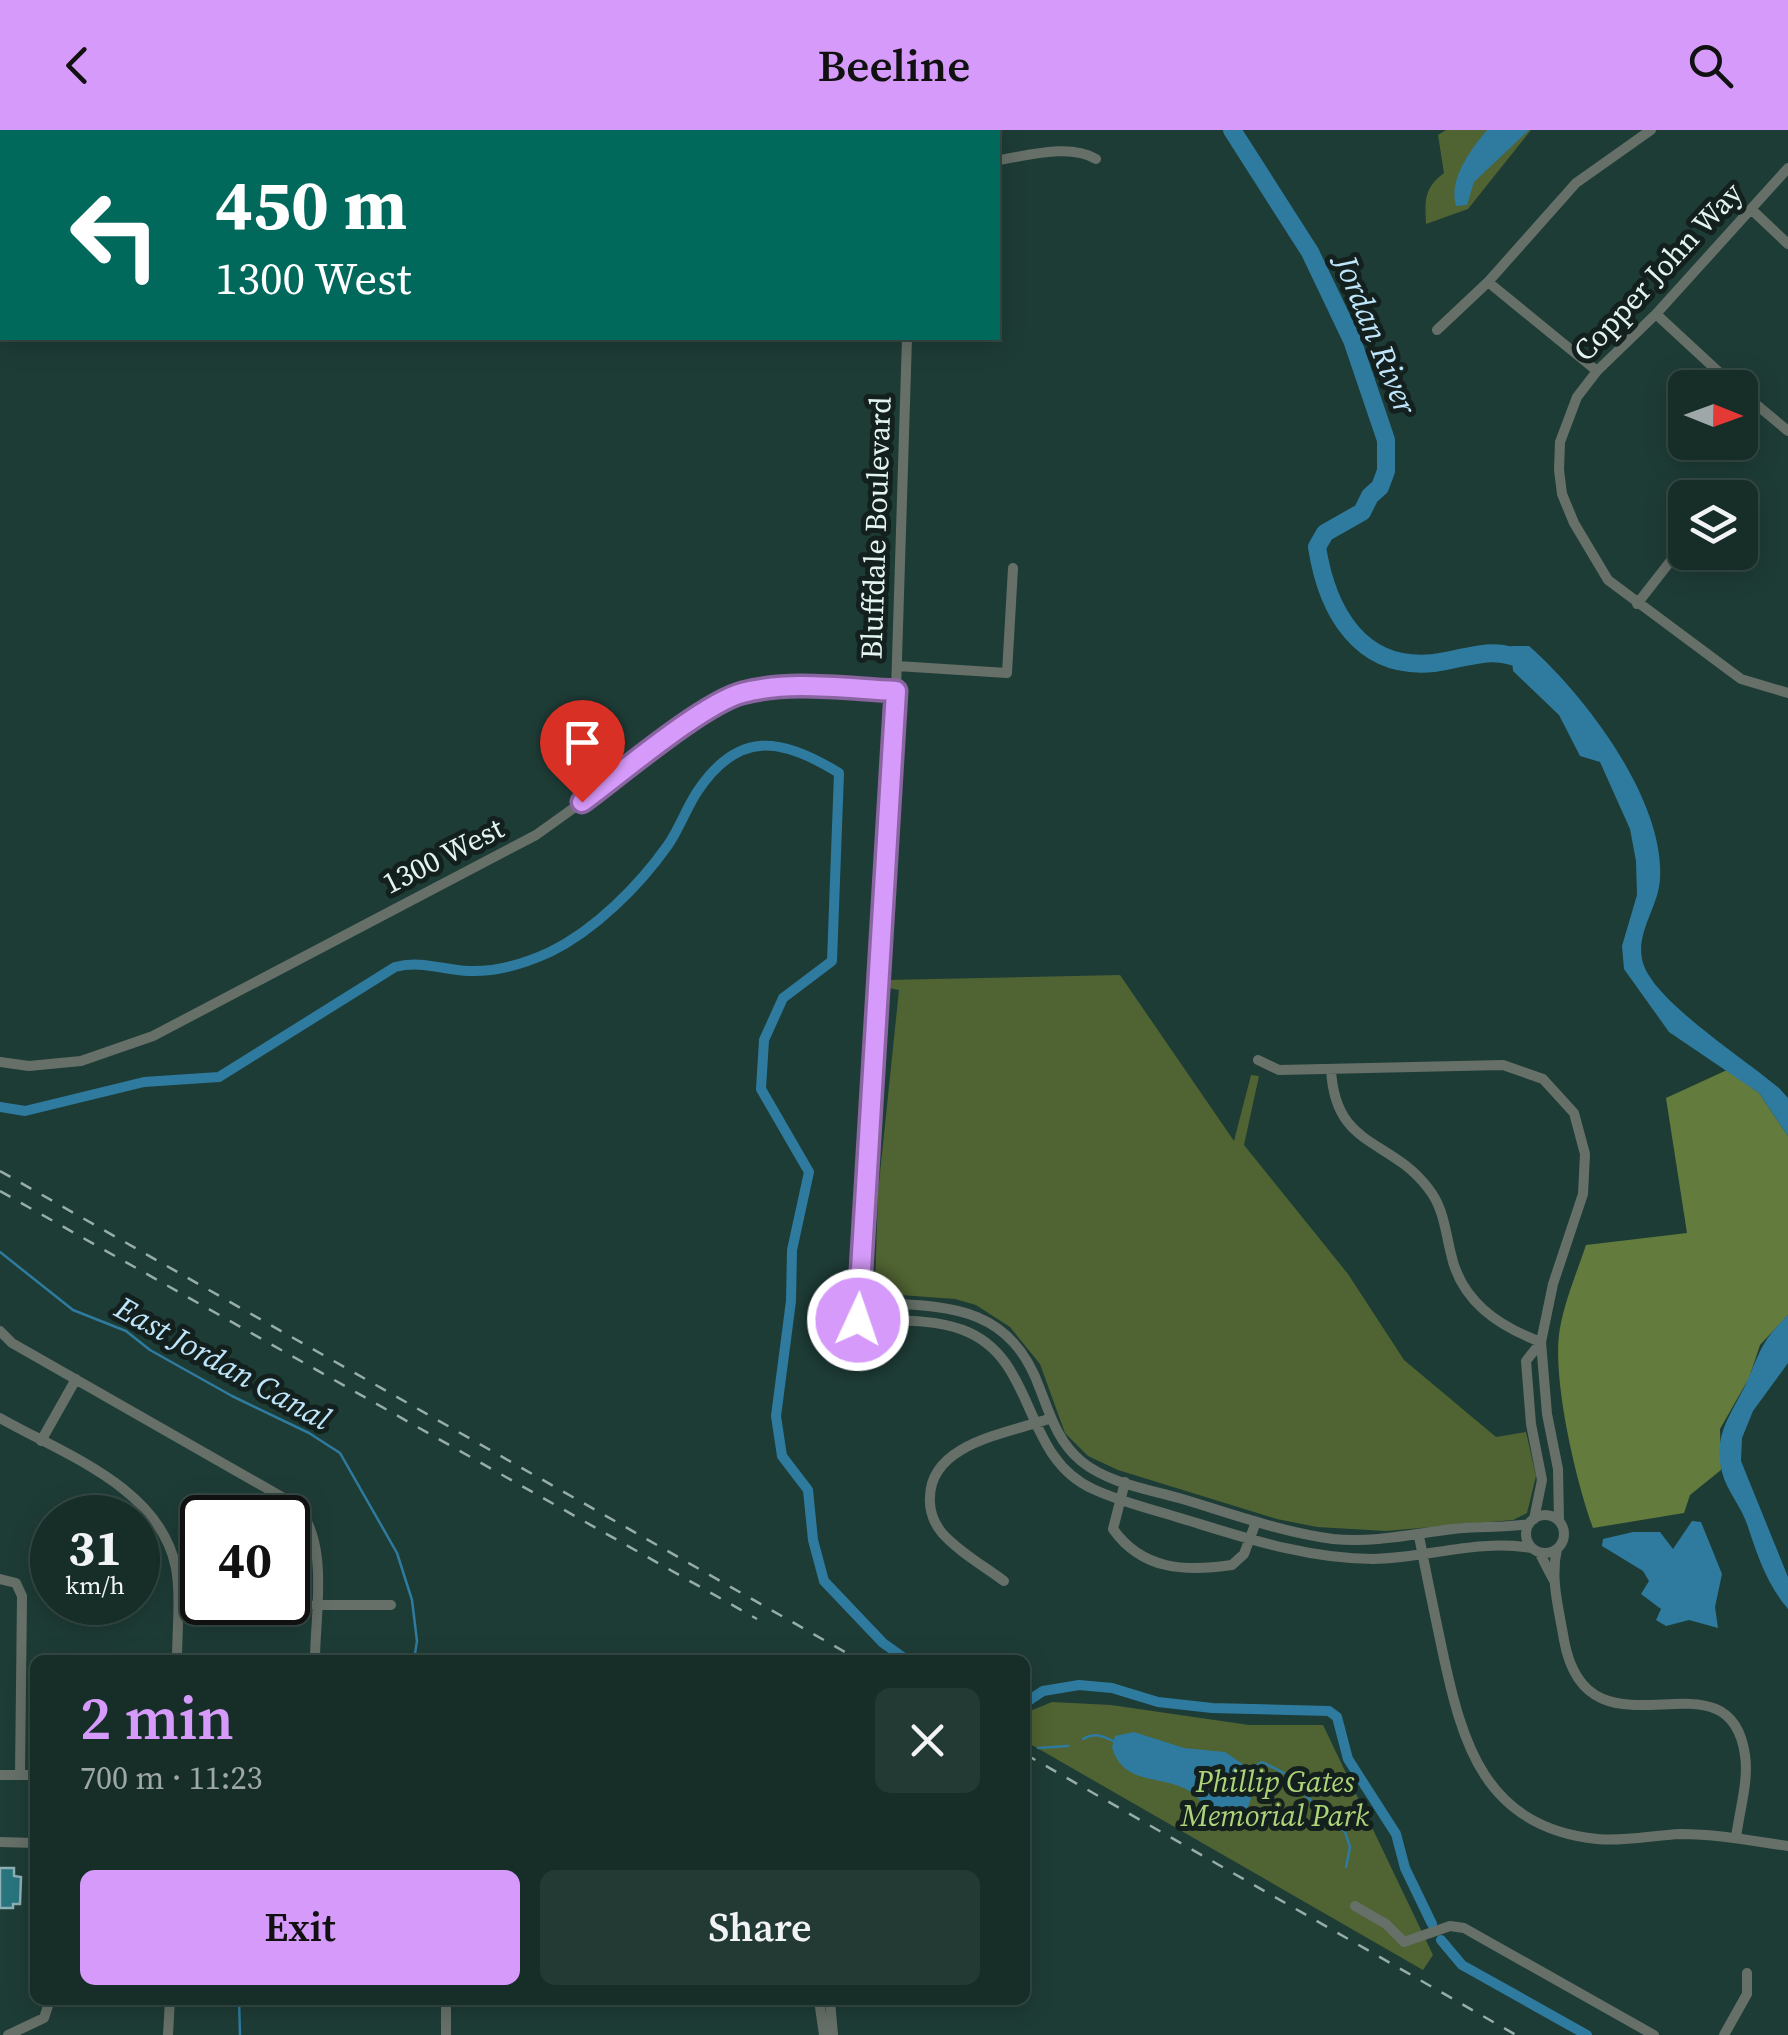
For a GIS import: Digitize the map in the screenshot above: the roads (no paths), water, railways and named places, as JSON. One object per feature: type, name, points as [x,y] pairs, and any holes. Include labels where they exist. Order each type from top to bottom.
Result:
[{"type":"street","points":[[1438,330],[1488,282],[1576,183],[1651,130]]},
{"type":"street","points":[[1000,160],[1067,151],[1085,152],[1096,159]]},
{"type":"street","name":"Copper John Way","points":[[1638,604],[1608,580],[1588,552],[1560,482],[1560,442],[1569,414],[1597,371],[1656,314],[1788,168]]},
{"type":"street","points":[[1752,210],[1788,244]]},
{"type":"street","points":[[1488,282],[1597,371]]},
{"type":"street","points":[[1656,314],[1717,370]]},
{"type":"street","name":"Bluffdale Boulevard","points":[[907,340],[898,666],[858,1320],[940,1324],[978,1336],[1010,1366],[1035,1424]]},
{"type":"street","points":[[1758,406],[1788,431]]},
{"type":"street","points":[[1668,565],[1638,604],[1740,680],[1788,693]]},
{"type":"street","points":[[898,666],[1007,673],[1013,568]]},
{"type":"street","name":"1300 West","points":[[0,1062],[58,1065],[153,1036],[536,835],[726,699],[784,688],[896,691]]},
{"type":"street","points":[[1258,1060],[1279,1070],[1503,1066],[1534,1074],[1563,1097],[1581,1132],[1584,1180],[1540,1342],[1546,1414],[1558,1469],[1559,1521],[1564,1536],[1557,1549],[1553,1579],[1569,1663],[1585,1689],[1600,1700],[1622,1706],[1696,1703],[1720,1713],[1733,1726],[1746,1759],[1736,1838]]},
{"type":"street","points":[[1331,1069],[1334,1098],[1350,1128],[1409,1168],[1436,1199],[1454,1264],[1468,1293],[1498,1322],[1540,1342]]},
{"type":"street","points":[[859,1302],[942,1306],[985,1320],[1021,1351],[1036,1376],[1062,1439],[1083,1462],[1125,1482],[1256,1522],[1342,1540],[1383,1541],[1531,1521],[1544,1515],[1559,1521]]},
{"type":"street","points":[[0,1331],[12,1343],[296,1505],[308,1520],[315,1541],[315,1655]]},
{"type":"street","points":[[1540,1342],[1526,1361],[1531,1424],[1542,1474],[1526,1536],[1553,1579]]},
{"type":"street","points":[[41,1442],[76,1380]]},
{"type":"street","points":[[0,1418],[126,1491],[155,1520],[176,1566],[177,1655]]},
{"type":"street","points":[[1004,1581],[940,1530],[930,1504],[931,1484],[940,1465],[958,1452],[1051,1418]]},
{"type":"street","points":[[1035,1424],[1048,1450],[1085,1485],[1250,1539],[1340,1557],[1386,1558],[1480,1546],[1557,1549]]},
{"type":"street","points":[[1125,1482],[1114,1529],[1136,1555],[1150,1563],[1228,1566],[1239,1561],[1256,1522]]},
{"type":"street","points":[[1419,1536],[1461,1732],[1480,1770],[1511,1804],[1544,1825],[1584,1837],[1609,1840],[1690,1834],[1788,1846]]},
{"type":"street","points":[[0,1579],[16,1583],[22,1600],[20,1775]]},
{"type":"street","points":[[316,1604],[391,1605]]},
{"type":"street","points":[[0,1775],[30,1775]]},
{"type":"street","points":[[0,1842],[30,1843]]},
{"type":"street","points":[[1355,1906],[1386,1924],[1404,1942],[1450,1926],[1464,1928],[1654,2035]]},
{"type":"street","points":[[1724,2035],[1747,1994],[1747,1973]]},
{"type":"street","points":[[8,2035],[44,2018],[48,2005]]},
{"type":"street","points":[[168,2035],[170,2005]]},
{"type":"street","points":[[446,2005],[446,2035]]},
{"type":"street","points":[[820,2005],[824,2035]]},
{"type":"street","points":[[830,2005],[833,2035]]},
{"type":"water","points":[[1487,130],[1529,130],[1474,182],[1467,205],[1456,206],[1458,176]]},
{"type":"water","points":[[1511,646],[1529,646],[1597,721],[1636,784],[1650,817],[1660,879],[1642,938],[1648,974],[1672,1003],[1788,1098],[1788,1136],[1759,1093],[1669,1032],[1624,969],[1622,946],[1637,895],[1630,829],[1600,762],[1580,756],[1559,715],[1513,671]]},
{"type":"water","points":[[1788,1315],[1788,1363],[1753,1411],[1742,1438],[1741,1461],[1788,1577],[1788,1609],[1769,1580],[1724,1479],[1720,1448],[1725,1427],[1762,1348]]},
{"type":"water","points":[[1692,1521],[1701,1522],[1722,1574],[1715,1607],[1718,1628],[1689,1620],[1666,1626],[1656,1620],[1661,1609],[1641,1594],[1649,1581],[1643,1571],[1602,1546],[1603,1539],[1633,1532],[1660,1532],[1673,1549]]},
{"type":"water","points":[[1134,1732],[1184,1748],[1225,1752],[1250,1769],[1254,1789],[1247,1810],[1219,1815],[1191,1792],[1125,1768],[1112,1747],[1115,1736]]},
{"type":"waterway","name":"Jordan River","points":[[1232,130],[1310,252],[1352,340],[1386,440],[1386,471],[1380,487],[1362,512],[1325,533],[1317,547],[1339,614],[1367,647],[1408,663],[1434,663],[1494,653],[1531,664]]},
{"type":"waterway","points":[[0,1107],[25,1111],[144,1082],[219,1077],[395,967],[423,965],[479,971],[541,956],[583,932],[630,891],[668,845],[697,792],[728,758],[745,749],[779,747],[839,773],[832,961],[783,998],[764,1040],[761,1089],[809,1172],[792,1250],[791,1301],[776,1416],[782,1456],[808,1490],[813,1540],[824,1581],[883,1643],[900,1655]]},
{"type":"waterway","name":"East Jordan Canal","points":[[0,1252],[73,1310],[126,1331],[150,1350],[340,1453],[397,1553],[412,1600],[415,1655]]},
{"type":"waterway","points":[[1030,1700],[1043,1691],[1079,1685],[1112,1688],[1158,1702],[1212,1708],[1329,1711],[1337,1717],[1348,1759],[1396,1834],[1405,1868],[1432,1924]]},
{"type":"waterway","points":[[1083,1739],[1095,1735],[1113,1741]]},
{"type":"waterway","points":[[1038,1748],[1068,1746]]},
{"type":"waterway","points":[[1250,1769],[1262,1762],[1296,1779],[1306,1796],[1345,1832],[1350,1847],[1346,1867]]},
{"type":"waterway","points":[[1441,1940],[1462,1965],[1587,2035]]},
{"type":"waterway","name":"East Jordan Canal","points":[[239,2005],[240,2035]]},
{"type":"railway","points":[[0,1171],[850,1655]]},
{"type":"railway","points":[[0,1191],[757,1619]]},
{"type":"railway","points":[[1030,1757],[1516,2035]]},
{"type":"park label","name":"Phillip Gates Memorial Park","points":[[1275,1799]]}]
